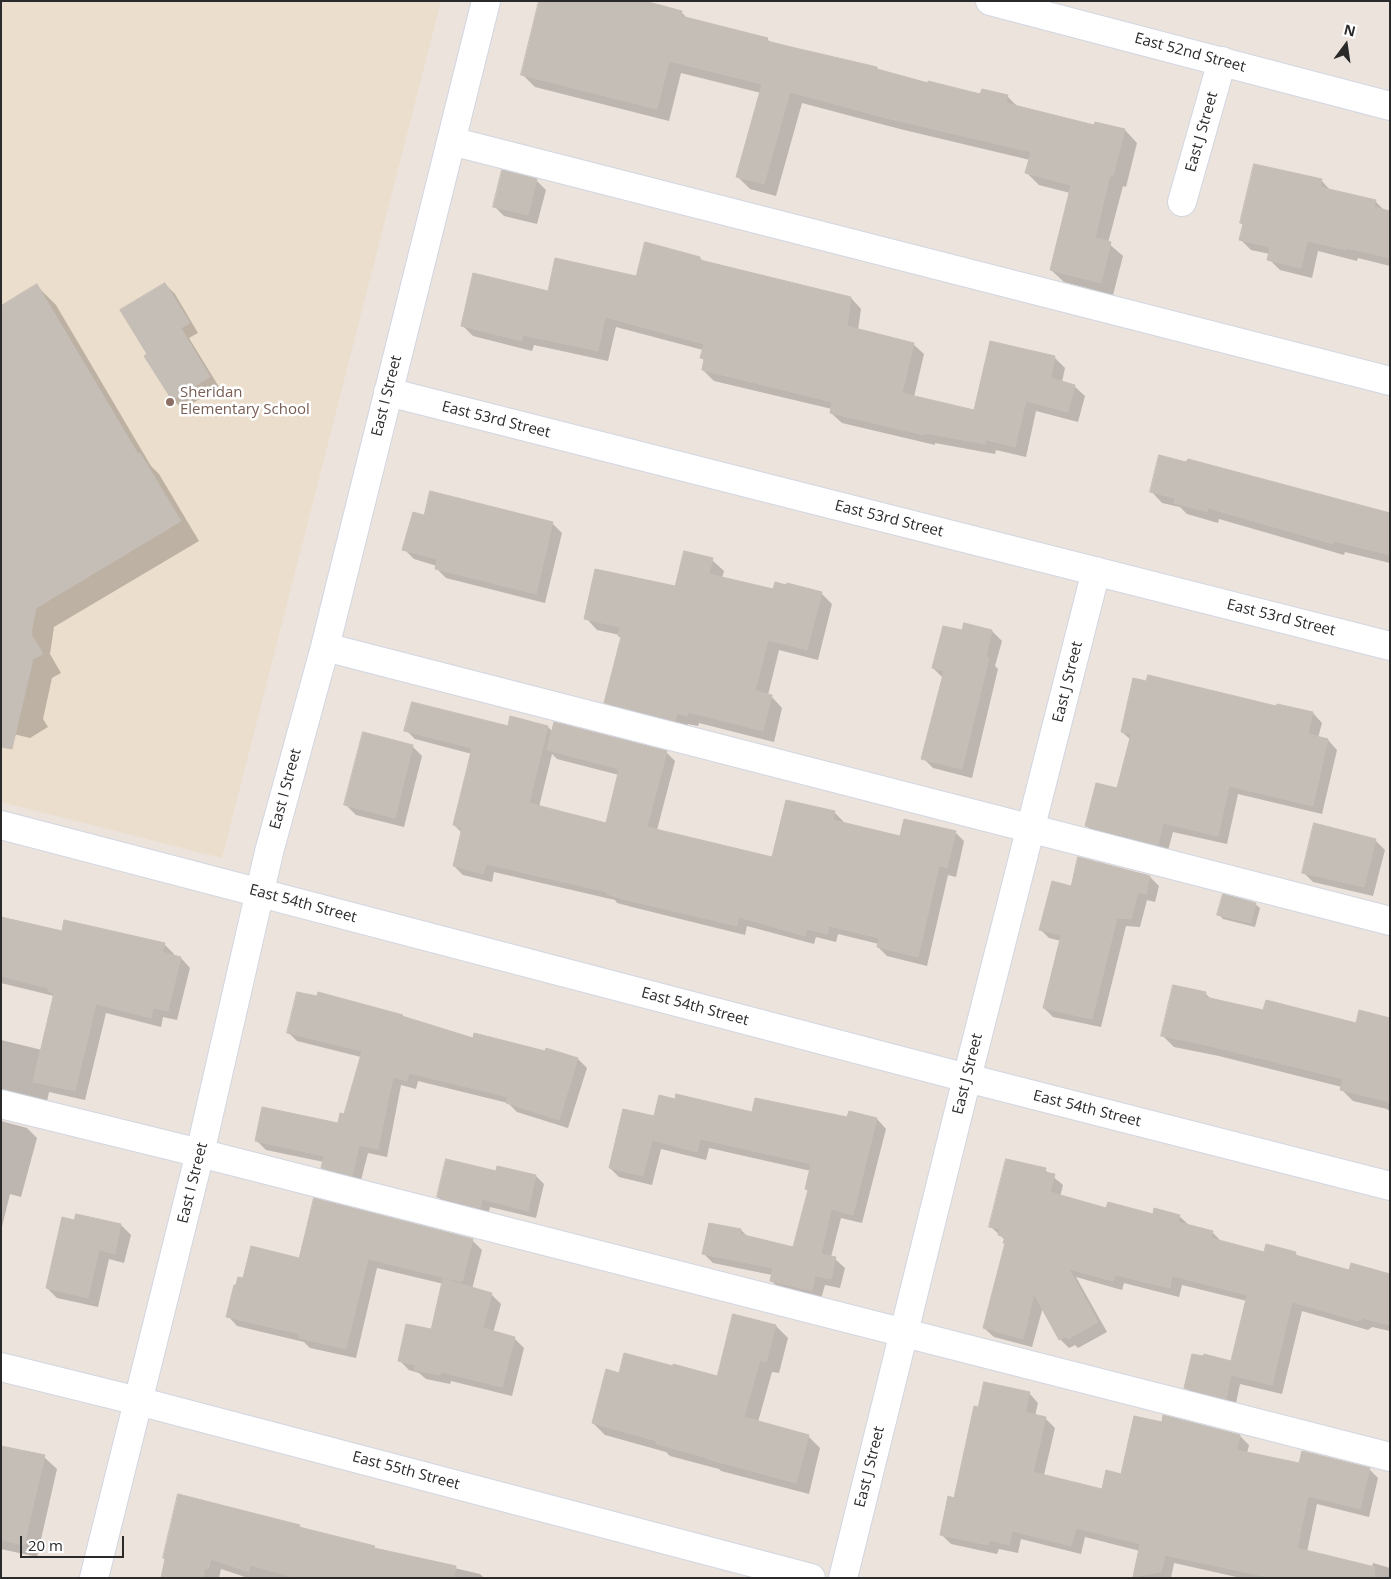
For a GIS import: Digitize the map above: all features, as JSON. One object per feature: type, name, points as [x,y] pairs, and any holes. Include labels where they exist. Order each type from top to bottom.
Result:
[{"type":"street","name":"East I Street","points":[[94,1578],[200,1153],[268,852],[325,647],[486,1]]},
{"type":"street","name":"East 52nd Street","points":[[990,1],[1390,106]]},
{"type":"street","name":"East J Street","points":[[1182,202],[1222,61]]},
{"type":"street","points":[[451,140],[1390,382]]},
{"type":"street","name":"East 53rd Street","points":[[388,392],[1390,646]]},
{"type":"street","name":"East J Street","points":[[843,1578],[967,1078],[1096,571]]},
{"type":"street","points":[[325,647],[1390,921]]},
{"type":"street","name":"East 54th Street","points":[[1,825],[967,1078],[1390,1186]]},
{"type":"street","points":[[1,1104],[200,1153],[1390,1457]]},
{"type":"street","name":"East 55th Street","points":[[1,1367],[138,1401],[811,1578]]},
{"type":"shaded area","name":"Sheridan Elementary School","points":[[1,1],[441,1],[222,858],[1,802]]},
{"type":"building","points":[[539,1],[645,1],[682,11],[681,16],[768,38],[767,41],[877,67],[877,69],[928,83],[928,81],[980,94],[982,89],[1008,95],[1006,103],[1094,125],[1095,122],[1125,129],[1113,176],[1110,175],[1095,238],[1111,242],[1101,283],[1050,270],[1071,185],[1025,173],[1031,152],[886,118],[790,92],[764,184],[736,177],[762,84],[669,61],[657,109],[521,75]]},
{"type":"building","points":[[1254,164],[1322,179],[1320,187],[1376,200],[1374,207],[1390,211],[1390,258],[1307,241],[1301,268],[1267,260],[1270,247],[1239,240],[1243,224],[1240,223]]},
{"type":"building","points":[[502,170],[537,179],[528,215],[493,207]]},
{"type":"building","points":[[645,242],[700,257],[700,260],[851,297],[847,326],[914,343],[902,393],[974,410],[990,341],[1055,356],[1051,378],[1075,385],[1068,412],[1026,401],[1015,447],[986,440],[985,444],[925,433],[924,435],[830,413],[832,402],[702,370],[704,359],[700,358],[704,344],[605,317],[598,351],[523,335],[522,341],[461,326],[473,273],[548,291],[555,258],[636,276]]},
{"type":"building","points":[[165,283],[190,323],[181,328],[210,377],[172,400],[144,356],[147,354],[120,310]]},
{"type":"building","points":[[37,284],[138,454],[140,453],[181,521],[36,608],[31,634],[43,654],[33,659],[12,749],[1,747],[1,306]]},
{"type":"building","points":[[1159,455],[1186,462],[1188,459],[1390,513],[1390,555],[1334,541],[1333,544],[1208,508],[1207,512],[1174,503],[1175,498],[1150,492]]},
{"type":"building","points":[[430,491],[553,522],[536,594],[435,569],[437,559],[402,550],[413,512],[424,515]]},
{"type":"building","points":[[684,551],[713,558],[709,574],[773,589],[775,582],[786,585],[787,583],[822,592],[807,650],[768,640],[755,691],[772,695],[763,731],[688,712],[687,716],[677,713],[675,721],[604,703],[621,637],[618,636],[620,627],[584,619],[595,569],[675,586]]},
{"type":"building","points":[[964,623],[992,630],[986,657],[989,658],[962,769],[921,759],[944,671],[932,668],[943,626],[962,630]]},
{"type":"building","points":[[1148,675],[1276,706],[1277,704],[1313,712],[1308,734],[1328,739],[1313,806],[1229,786],[1218,836],[1163,823],[1158,845],[1085,826],[1096,783],[1117,788],[1131,734],[1121,732],[1133,678],[1146,681]]},
{"type":"building","points":[[412,702],[508,726],[510,716],[548,726],[529,803],[606,823],[619,769],[547,750],[554,722],[667,751],[647,827],[772,857],[786,800],[835,811],[833,820],[900,836],[904,819],[956,831],[947,868],[939,866],[918,957],[877,947],[879,938],[829,926],[827,934],[807,929],[805,936],[739,917],[737,926],[626,900],[607,894],[607,892],[486,864],[483,874],[453,866],[462,828],[453,825],[472,748],[404,731]]},
{"type":"building","points":[[363,732],[413,745],[395,818],[344,805]]},
{"type":"building","points":[[1314,823],[1376,839],[1364,887],[1302,873]]},
{"type":"building","points":[[1078,857],[1150,876],[1146,894],[1138,892],[1131,919],[1117,918],[1092,1019],[1043,1008],[1061,935],[1039,930],[1052,881],[1071,886]]},
{"type":"building","points":[[1223,894],[1256,903],[1251,923],[1217,915]]},
{"type":"building","points":[[1,917],[62,931],[64,920],[165,943],[162,952],[181,957],[168,1011],[153,1008],[151,1018],[96,1004],[75,1091],[33,1082],[54,993],[48,991],[48,988],[1,976]]},
{"type":"building","points":[[1173,985],[1206,992],[1205,997],[1263,1010],[1266,1000],[1356,1023],[1359,1010],[1390,1018],[1390,1102],[1340,1090],[1343,1079],[1206,1045],[1161,1036]]},
{"type":"building","points":[[297,992],[317,996],[318,992],[403,1015],[473,1038],[474,1033],[545,1051],[546,1048],[578,1058],[559,1120],[506,1103],[508,1097],[409,1073],[407,1081],[393,1077],[378,1149],[359,1145],[352,1176],[321,1168],[324,1156],[255,1141],[262,1107],[338,1123],[340,1113],[344,1114],[362,1051],[287,1033]]},
{"type":"building","points":[[676,1094],[752,1112],[755,1098],[847,1117],[849,1111],[877,1118],[853,1215],[831,1209],[821,1254],[836,1257],[831,1279],[815,1276],[812,1291],[770,1281],[773,1268],[702,1254],[709,1223],[741,1229],[740,1234],[793,1247],[808,1190],[805,1189],[811,1164],[700,1139],[697,1152],[652,1140],[643,1176],[609,1168],[623,1109],[654,1116],[659,1095],[675,1099]]},
{"type":"building","points":[[446,1159],[496,1171],[497,1166],[536,1175],[528,1211],[482,1199],[480,1208],[437,1197]]},
{"type":"building","points":[[1006,1159],[1046,1168],[1045,1172],[1055,1174],[1050,1192],[1106,1208],[1108,1202],[1153,1214],[1154,1208],[1180,1215],[1178,1222],[1213,1231],[1211,1238],[1264,1252],[1266,1244],[1296,1252],[1295,1255],[1349,1270],[1351,1263],[1390,1274],[1390,1325],[1362,1318],[1362,1320],[1358,1321],[1292,1302],[1272,1385],[1231,1375],[1226,1399],[1184,1388],[1192,1354],[1203,1356],[1204,1354],[1231,1361],[1247,1295],[1172,1276],[1170,1288],[1115,1275],[1113,1281],[1069,1269],[1098,1322],[1068,1339],[1066,1336],[1059,1340],[1034,1294],[1023,1339],[983,1328],[1005,1243],[1003,1243],[1005,1237],[998,1235],[1000,1229],[989,1227]]},
{"type":"building","points":[[314,1198],[473,1239],[462,1282],[368,1259],[346,1349],[299,1338],[300,1334],[226,1317],[234,1285],[236,1285],[238,1277],[243,1278],[251,1246],[299,1258]]},
{"type":"building","points":[[76,1214],[121,1224],[115,1254],[99,1250],[88,1298],[46,1288],[62,1217],[74,1220]]},
{"type":"building","points":[[443,1279],[492,1293],[483,1328],[515,1337],[502,1387],[441,1372],[440,1375],[414,1370],[416,1365],[398,1361],[406,1324],[431,1329]]},
{"type":"building","points":[[733,1314],[776,1325],[766,1362],[760,1360],[744,1417],[809,1435],[796,1483],[656,1444],[657,1441],[592,1423],[606,1369],[619,1373],[624,1353],[717,1376]]},
{"type":"building","points":[[984,1382],[1030,1392],[1025,1412],[1046,1417],[1033,1472],[1102,1489],[1106,1470],[1121,1474],[1134,1416],[1162,1422],[1163,1415],[1240,1435],[1237,1450],[1299,1463],[1302,1451],[1370,1468],[1360,1509],[1308,1496],[1297,1548],[1375,1567],[1374,1578],[1272,1578],[1165,1555],[1161,1572],[1133,1577],[1140,1544],[1076,1528],[1071,1546],[1012,1531],[1009,1545],[990,1540],[988,1545],[940,1535],[948,1496],[954,1498],[974,1406],[978,1407]]},
{"type":"building","points":[[1,1446],[45,1455],[24,1545],[1,1540]]},
{"type":"building","points":[[178,1494],[300,1525],[299,1527],[375,1546],[374,1548],[456,1566],[454,1578],[296,1578],[250,1565],[249,1572],[211,1559],[208,1569],[205,1568],[203,1578],[161,1578],[165,1559],[163,1558]]},
{"type":"place","name":"Sheridan Elementary School","points":[[170,402]]}]
